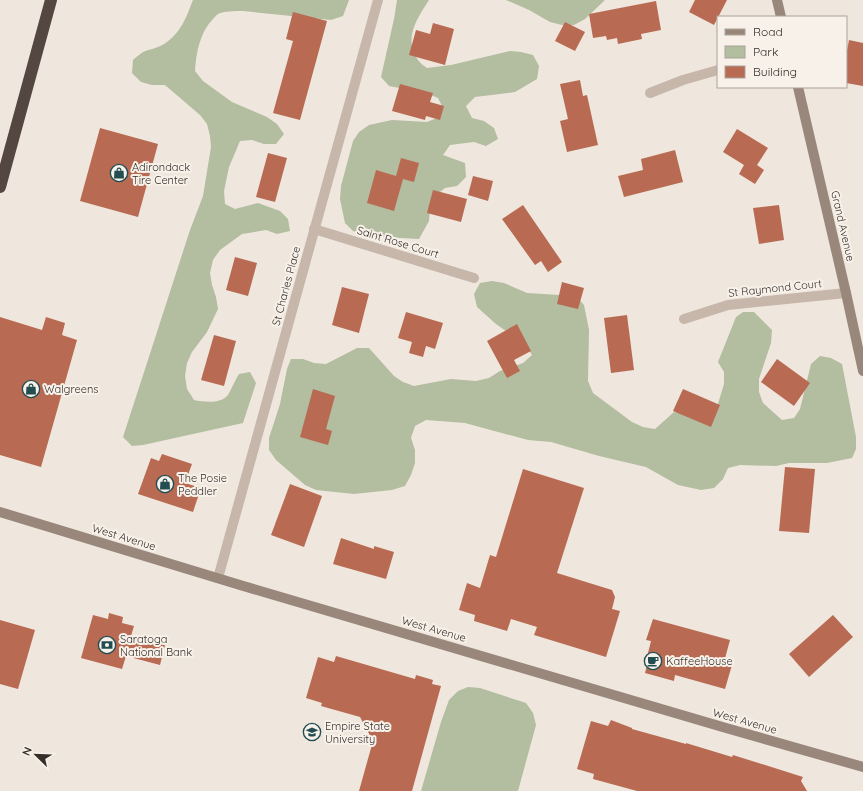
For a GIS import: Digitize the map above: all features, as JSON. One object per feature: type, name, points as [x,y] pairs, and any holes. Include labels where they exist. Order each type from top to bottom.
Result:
[{"type":"highway","points":[[0,187],[51,0]]},
{"type":"street","name":"St Charles Place","points":[[218,578],[378,0]]},
{"type":"street","points":[[777,0],[781,16]]},
{"type":"street","points":[[650,93],[683,80],[717,70]]},
{"type":"street","name":"Grand Avenue","points":[[798,88],[863,371]]},
{"type":"street","name":"Saint Rose Court","points":[[314,229],[474,278]]},
{"type":"street","name":"St Raymond Court","points":[[684,319],[728,305],[846,293]]},
{"type":"street","name":"West Avenue","points":[[0,512],[718,726],[863,767]]},
{"type":"green space","points":[[193,0],[349,0],[343,16],[331,20],[243,11],[223,12],[217,14],[202,36],[196,57],[195,71],[203,81],[232,102],[267,117],[277,124],[284,134],[276,144],[264,144],[252,140],[240,141],[229,167],[224,191],[225,204],[235,209],[258,203],[280,211],[288,219],[290,231],[277,234],[266,230],[242,234],[220,250],[213,260],[210,273],[218,309],[207,332],[192,352],[187,363],[185,376],[187,389],[194,400],[198,401],[212,402],[225,398],[239,374],[250,372],[256,383],[243,423],[143,445],[132,446],[123,437],[190,230],[203,196],[211,147],[207,124],[200,115],[165,85],[152,85],[141,82],[132,73],[133,60],[143,52],[159,47],[175,35],[185,19]]},
{"type":"green space","points":[[397,0],[429,0],[416,22],[412,36],[414,52],[419,61],[427,68],[451,65],[510,51],[533,55],[539,66],[537,79],[515,92],[475,97],[466,106],[472,118],[484,121],[494,128],[498,139],[486,146],[474,142],[450,145],[443,155],[465,163],[466,177],[457,186],[445,188],[435,196],[430,207],[429,221],[419,239],[365,236],[353,231],[345,223],[340,199],[341,186],[353,141],[359,132],[369,125],[392,120],[427,122],[437,118],[443,108],[438,98],[426,93],[389,86],[381,77]]},
{"type":"green space","points":[[506,0],[605,0],[585,19],[574,25],[562,25],[550,22],[529,10]]},
{"type":"green space","points":[[492,281],[504,283],[527,293],[576,296],[584,305],[589,330],[588,381],[593,393],[632,422],[643,427],[655,429],[674,412],[687,414],[717,407],[724,384],[724,372],[718,362],[736,317],[743,312],[754,312],[772,330],[771,343],[759,379],[759,392],[763,403],[782,420],[794,418],[800,409],[811,364],[820,356],[831,358],[842,364],[856,437],[856,449],[852,458],[827,463],[789,463],[776,466],[740,465],[728,468],[723,479],[714,488],[701,490],[678,485],[646,467],[599,456],[551,442],[528,440],[465,423],[426,420],[415,426],[411,438],[415,450],[415,463],[411,475],[405,486],[392,490],[354,494],[316,490],[305,485],[276,460],[269,450],[269,438],[280,404],[287,369],[291,359],[303,359],[314,363],[326,364],[357,348],[369,348],[394,376],[403,382],[414,386],[451,379],[476,381],[489,378],[500,371],[523,363],[532,355],[526,345],[496,324],[477,307],[474,294],[480,283]]},
{"type":"green space","points":[[468,687],[480,688],[526,703],[533,713],[536,725],[518,791],[421,791],[449,700],[458,691]]},
{"type":"building","points":[[695,0],[727,0],[719,16],[717,16],[714,25],[689,12]]},
{"type":"building","points":[[656,1],[661,30],[641,34],[642,39],[618,44],[617,38],[607,40],[606,36],[593,38],[589,14]]},
{"type":"building","points":[[293,12],[327,21],[300,120],[273,113],[293,41],[286,39]]},
{"type":"building","points":[[565,22],[585,32],[575,51],[555,41]]},
{"type":"building","points":[[433,23],[454,29],[445,65],[409,55],[416,30],[430,34]]},
{"type":"building","points":[[849,40],[863,43],[863,86],[847,83],[847,51]]},
{"type":"building","points":[[580,80],[583,96],[587,95],[598,145],[567,152],[560,121],[568,119],[560,84]]},
{"type":"building","points":[[400,84],[433,93],[430,102],[444,106],[440,120],[426,116],[425,120],[392,111]]},
{"type":"building","name":"Adirondack Tire Center","points":[[100,128],[158,144],[138,217],[80,201]]},
{"type":"building","points":[[737,129],[768,148],[757,165],[764,170],[755,184],[739,174],[744,165],[723,152]]},
{"type":"building","points":[[675,150],[683,182],[624,197],[618,176],[643,170],[641,159]]},
{"type":"building","points":[[268,153],[287,158],[275,202],[256,197]]},
{"type":"building","points":[[401,158],[419,163],[414,182],[403,179],[394,211],[367,203],[376,170],[396,176]]},
{"type":"building","points":[[473,176],[493,181],[488,201],[468,195]]},
{"type":"building","points":[[433,190],[467,199],[461,222],[427,213]]},
{"type":"building","points":[[523,205],[562,262],[548,272],[541,261],[535,265],[502,219]]},
{"type":"building","points":[[779,205],[784,240],[759,244],[753,208]]},
{"type":"building","points":[[235,257],[257,263],[248,296],[226,290]]},
{"type":"building","points":[[562,282],[584,288],[578,309],[557,304]]},
{"type":"building","points":[[342,287],[369,294],[359,333],[332,325]]},
{"type":"building","points":[[406,312],[443,323],[435,349],[426,346],[423,357],[409,353],[412,342],[398,338]]},
{"type":"building","points":[[627,315],[634,370],[611,373],[604,318]]},
{"type":"building","name":"Walgreens","points":[[0,317],[42,330],[46,317],[65,323],[62,335],[77,340],[41,467],[0,455]]},
{"type":"building","points":[[517,324],[531,351],[514,360],[520,371],[507,378],[487,341]]},
{"type":"building","points":[[214,335],[236,341],[224,386],[201,380]]},
{"type":"building","points":[[777,359],[810,383],[794,406],[761,382]]},
{"type":"building","points":[[313,389],[335,396],[326,429],[332,431],[328,445],[300,437]]},
{"type":"building","points":[[683,389],[720,405],[711,427],[673,411]]},
{"type":"building","name":"The Posie Peddler","points":[[162,454],[192,464],[185,483],[201,488],[193,512],[138,494],[151,458],[159,461]]},
{"type":"building","points":[[785,467],[815,469],[809,533],[779,531]]},
{"type":"building","points":[[523,469],[584,488],[557,573],[612,590],[615,597],[612,609],[620,611],[606,657],[534,635],[537,627],[511,619],[507,631],[474,621],[475,615],[459,610],[467,583],[480,588],[490,555],[496,557]]},
{"type":"building","points":[[290,484],[322,496],[304,547],[271,535]]},
{"type":"building","points":[[341,538],[374,549],[374,546],[394,552],[386,579],[333,564]]},
{"type":"building","name":"Saratoga National Bank","points":[[109,613],[123,617],[122,623],[134,626],[131,636],[165,645],[160,665],[126,656],[122,669],[81,658],[93,615],[108,619]]},
{"type":"building","points":[[833,615],[853,637],[809,677],[789,654]]},
{"type":"building","points":[[653,619],[730,640],[724,662],[732,665],[725,689],[675,675],[674,681],[645,673],[651,641],[646,640]]},
{"type":"building","points":[[0,620],[35,630],[18,689],[0,684]]},
{"type":"building","points":[[336,656],[415,679],[416,675],[433,680],[432,684],[441,686],[412,791],[359,791],[373,741],[360,717],[321,706],[322,703],[306,698],[318,657],[334,662]]},
{"type":"building","points":[[611,720],[632,729],[732,757],[733,755],[803,777],[801,781],[807,791],[637,791],[593,779],[594,774],[577,769],[591,721],[608,726]]},
{"type":"place","name":"Adirondack Tire Center","points":[[119,173]]},
{"type":"place","name":"Walgreens","points":[[31,389]]},
{"type":"place","name":"The Posie Peddler","points":[[165,484]]},
{"type":"place","name":"Saratoga National Bank","points":[[107,645]]},
{"type":"place","name":"KaffeeHouse","points":[[653,661]]},
{"type":"place","name":"Empire State University","points":[[312,732]]}]
